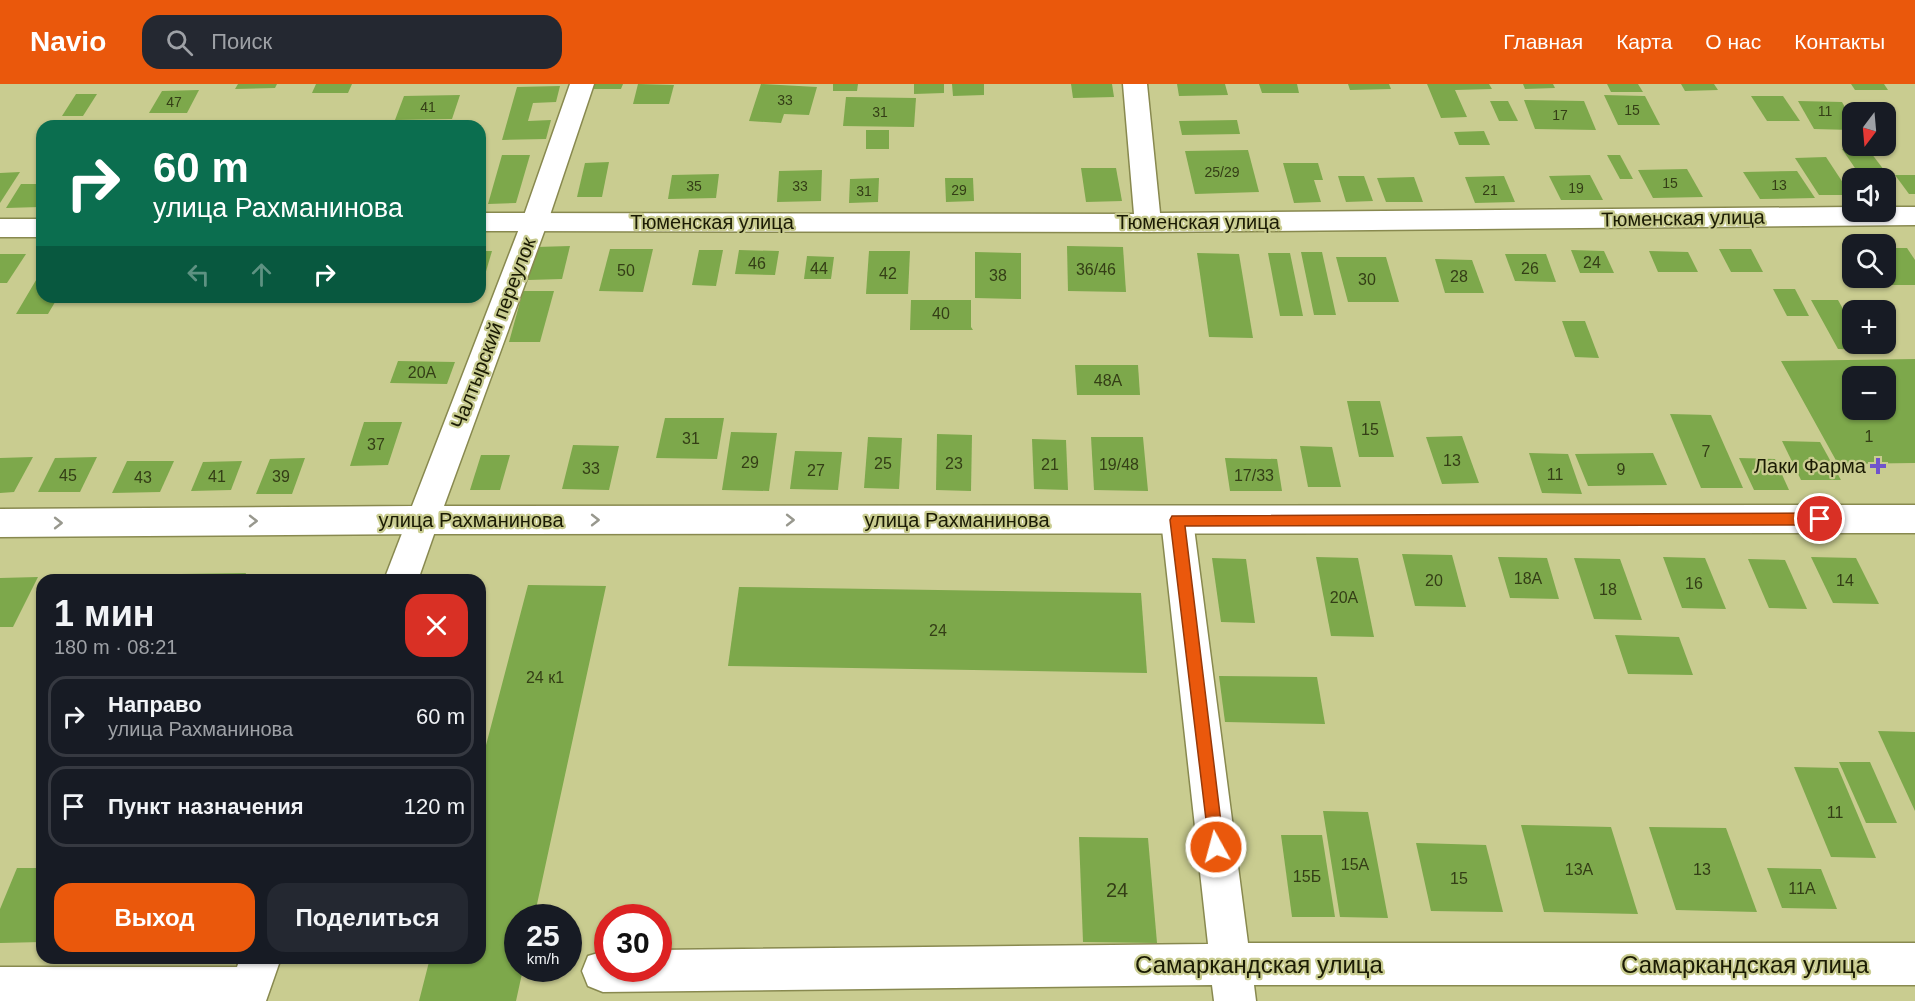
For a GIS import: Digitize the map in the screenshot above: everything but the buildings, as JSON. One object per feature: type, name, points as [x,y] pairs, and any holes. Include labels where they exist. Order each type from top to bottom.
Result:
[{"type":"street","name":"Чалтырский переулок","points":[[403,574],[536,221],[582,84]]},
{"type":"street","points":[[1135,84],[1148,223]]},
{"type":"street","name":"Тюменская улица","points":[[486,222],[1148,223],[1915,216]]},
{"type":"street","points":[[0,228],[36,228]]},
{"type":"street","name":"улица Рахманинова","points":[[0,523],[423,520],[1915,519]]},
{"type":"street","points":[[1177,520],[1232,982]]},
{"type":"street","name":"Самаркандская улица","points":[[672,972],[1232,982],[1915,964]]},
{"type":"street","points":[[0,988],[252,982]]},
{"type":"place","name":"Лаки Фарма","points":[[1878,466]]},
{"type":"route","points":[[1216,847],[1177,520],[1820,519]]}]
